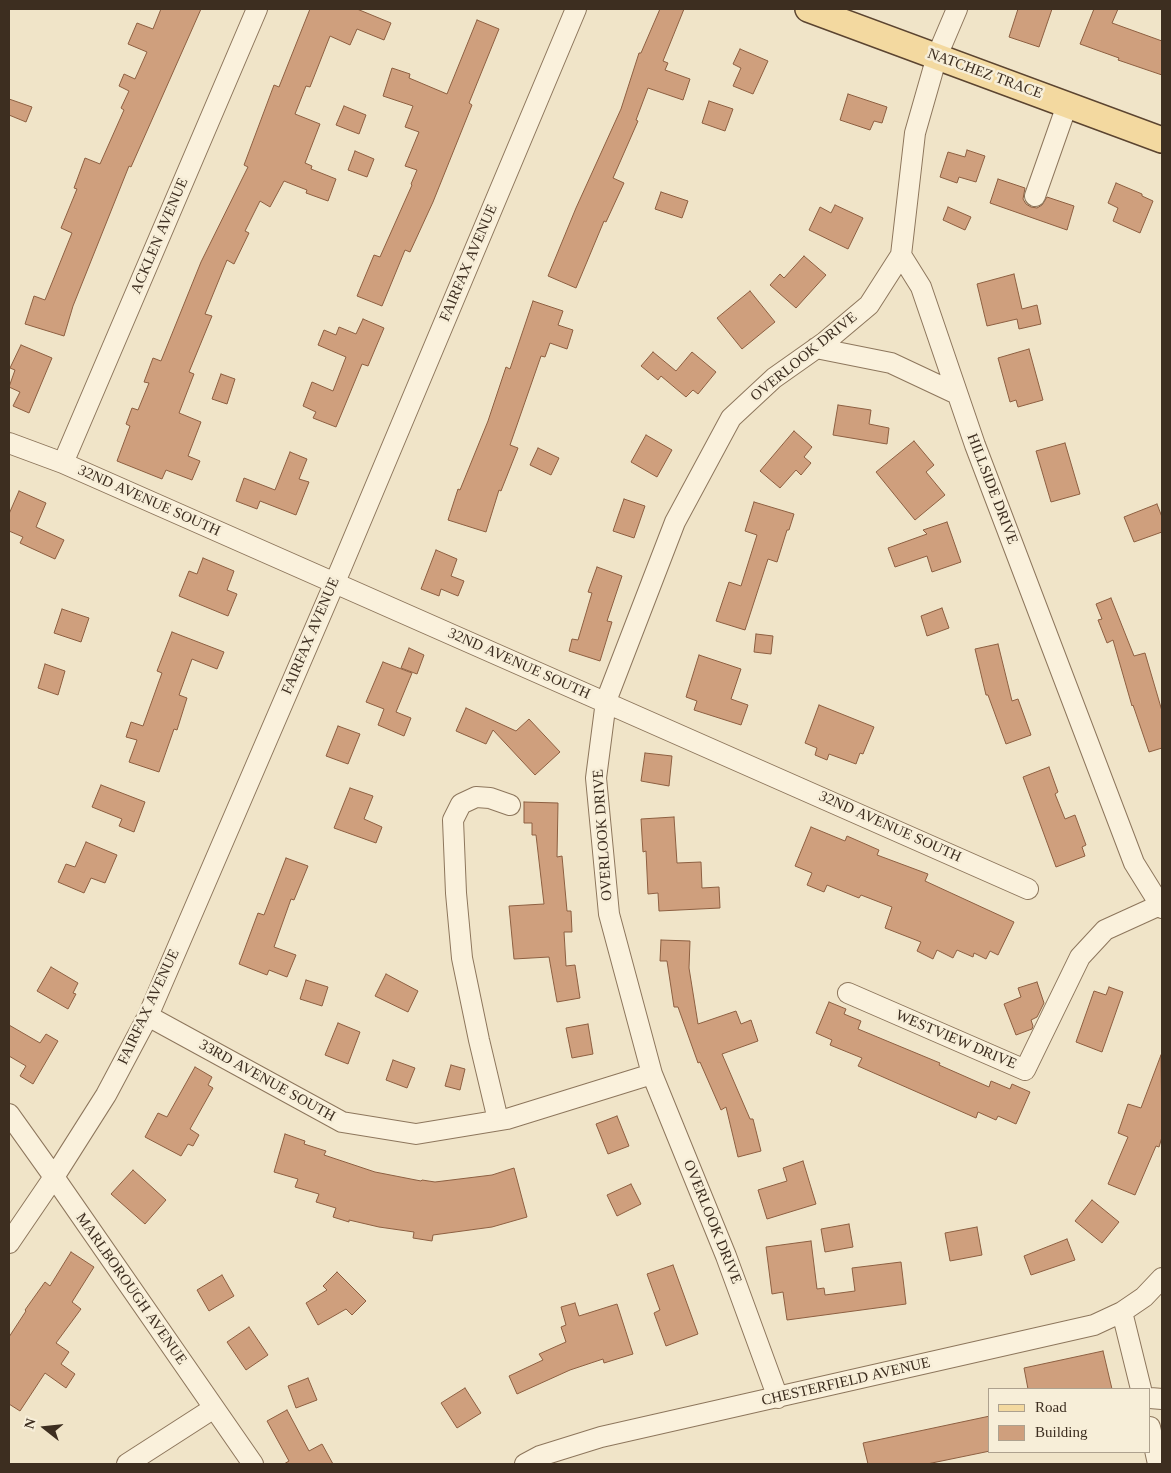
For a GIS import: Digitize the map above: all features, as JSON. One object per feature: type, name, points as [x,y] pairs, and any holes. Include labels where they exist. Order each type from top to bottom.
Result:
[{"type":"main road","name":"NATCHEZ TRACE","points":[[808,9],[1162,140]]},
{"type":"street","name":"ACKLEN AVENUE","points":[[63,463],[257,9]]},
{"type":"street","name":"FAIRFAX AVENUE","points":[[9,1243],[106,1095],[148,1016],[334,583],[576,9]]},
{"type":"street","points":[[901,255],[915,133],[937,56],[957,9]]},
{"type":"street","points":[[1035,196],[1068,105]]},
{"type":"street","name":"OVERLOOK DRIVE","points":[[778,1398],[726,1256],[652,1074],[609,914],[596,778],[606,701],[676,522],[731,418],[774,378],[816,348],[869,305],[901,255]]},
{"type":"street","name":"HILLSIDE DRIVE","points":[[901,255],[921,287],[975,445],[1134,863],[1161,907]]},
{"type":"street","points":[[816,348],[891,363],[958,394]]},
{"type":"street","name":"32ND AVENUE SOUTH","points":[[9,442],[63,463],[606,701],[1028,889]]},
{"type":"street","points":[[498,1120],[462,958],[456,893],[453,820],[461,804],[468,800],[490,798],[510,805]]},
{"type":"street","name":"WESTVIEW DRIVE","points":[[848,994],[1025,1070],[1080,957],[1105,930],[1161,907]]},
{"type":"street","name":"33RD AVENUE SOUTH","points":[[148,1016],[342,1122],[416,1134],[498,1120],[652,1074]]},
{"type":"street","name":"MARLBOROUGH AVENUE","points":[[9,1114],[253,1464]]},
{"type":"street","name":"CHESTERFIELD AVENUE","points":[[525,1464],[540,1456],[601,1438],[1094,1325],[1153,1301],[1162,1278]]},
{"type":"street","points":[[1122,1312],[1141,1388]]},
{"type":"street","points":[[128,1464],[214,1408]]},
{"type":"street","points":[[1151,1432],[1158,1464]]},
{"type":"building","points":[[161,9],[201,9],[131,167],[129,166],[73,306],[64,336],[25,324],[34,296],[45,300],[72,233],[61,228],[77,189],[74,188],[85,158],[100,164],[124,110],[121,108],[129,91],[119,86],[124,74],[135,79],[147,52],[128,44],[137,23],[153,29]]},
{"type":"building","points":[[310,9],[357,9],[391,23],[384,40],[357,29],[350,45],[330,36],[310,87],[306,86],[295,114],[320,124],[305,163],[312,166],[311,169],[336,179],[328,201],[306,193],[307,190],[284,181],[270,207],[260,201],[245,231],[249,233],[234,264],[227,260],[205,314],[212,316],[189,372],[194,374],[179,413],[201,422],[188,456],[200,461],[192,480],[166,470],[162,479],[117,461],[130,426],[126,424],[132,408],[138,410],[149,383],[144,382],[153,358],[161,361],[201,262],[248,167],[244,165],[274,85],[279,87]]},
{"type":"building","points":[[660,9],[684,9],[663,61],[668,63],[665,70],[690,79],[683,100],[648,88],[636,120],[638,121],[613,178],[624,183],[606,222],[604,221],[576,288],[548,276],[576,208],[621,109],[639,53],[641,53]]},
{"type":"building","points":[[1018,9],[1052,9],[1039,47],[1009,37]]},
{"type":"building","points":[[1094,9],[1118,9],[1112,23],[1162,41],[1162,75],[1118,60],[1119,58],[1080,44]]},
{"type":"building","points":[[477,20],[499,29],[469,103],[472,105],[433,202],[410,252],[405,250],[382,306],[357,296],[374,255],[380,257],[412,185],[417,170],[405,166],[419,132],[405,127],[413,106],[383,96],[392,68],[410,74],[409,78],[447,94]]},
{"type":"building","points":[[740,49],[768,61],[753,94],[733,86],[741,68],[733,64]]},
{"type":"building","points":[[848,94],[887,107],[882,123],[874,121],[870,130],[840,120]]},
{"type":"building","points":[[9,99],[32,107],[26,122],[9,115]]},
{"type":"building","points":[[709,101],[733,109],[725,131],[702,123]]},
{"type":"building","points":[[344,106],[366,115],[359,134],[336,125]]},
{"type":"building","points":[[967,150],[985,156],[976,182],[959,177],[957,183],[940,177],[948,152],[965,157]]},
{"type":"building","points":[[355,151],[374,159],[367,177],[348,170]]},
{"type":"building","points":[[998,179],[1025,188],[1023,199],[1031,207],[1037,208],[1042,205],[1047,197],[1074,206],[1067,230],[990,203]]},
{"type":"building","points":[[1116,183],[1153,201],[1140,233],[1113,221],[1118,208],[1108,203]]},
{"type":"building","points":[[661,192],[688,201],[682,218],[655,209]]},
{"type":"building","points":[[835,205],[863,218],[848,249],[809,230],[820,207],[831,213]]},
{"type":"building","points":[[948,207],[971,217],[965,230],[943,220]]},
{"type":"building","points":[[804,256],[826,275],[796,308],[770,285],[780,274],[784,278]]},
{"type":"building","points":[[1014,274],[1022,309],[1037,305],[1041,324],[1019,329],[1017,319],[987,326],[977,284]]},
{"type":"building","points":[[750,291],[775,322],[742,349],[717,318]]},
{"type":"building","points":[[533,301],[563,311],[558,325],[573,330],[567,349],[550,343],[545,357],[541,356],[510,445],[518,448],[501,491],[499,490],[486,532],[448,520],[458,489],[460,490],[488,421],[506,367],[510,369]]},
{"type":"building","points":[[363,319],[384,328],[368,366],[362,364],[336,427],[313,418],[316,412],[303,406],[312,382],[333,391],[346,357],[318,345],[324,330],[336,335],[339,327],[356,334]]},
{"type":"building","points":[[21,345],[52,358],[29,413],[13,406],[20,392],[9,387],[15,370],[10,368]]},
{"type":"building","points":[[1029,349],[1043,400],[1018,407],[1016,400],[1010,402],[998,358]]},
{"type":"building","points":[[653,352],[676,371],[692,352],[716,372],[698,394],[693,390],[686,397],[661,376],[658,380],[641,366]]},
{"type":"building","points":[[221,374],[235,379],[227,404],[212,399]]},
{"type":"building","points":[[838,405],[871,410],[869,424],[889,428],[887,444],[833,435]]},
{"type":"building","points":[[794,431],[812,447],[804,457],[811,463],[801,475],[796,470],[780,488],[760,471]]},
{"type":"building","points":[[646,435],[672,450],[657,477],[631,462]]},
{"type":"building","points":[[914,441],[934,465],[926,472],[945,495],[915,520],[876,472]]},
{"type":"building","points":[[1065,443],[1080,494],[1051,502],[1036,451]]},
{"type":"building","points":[[538,448],[559,458],[551,475],[530,465]]},
{"type":"building","points":[[290,452],[307,459],[299,479],[309,482],[296,515],[260,501],[257,509],[236,501],[244,478],[275,490]]},
{"type":"building","points":[[19,491],[46,503],[36,527],[64,540],[55,559],[20,543],[23,537],[9,531],[9,514]]},
{"type":"building","points":[[624,499],[645,506],[634,538],[613,531]]},
{"type":"building","points":[[754,502],[794,514],[777,562],[768,559],[745,630],[716,621],[729,582],[741,586],[757,535],[745,531]]},
{"type":"building","points":[[1157,504],[1162,517],[1162,532],[1134,542],[1124,517]]},
{"type":"building","points":[[947,522],[961,562],[932,572],[927,556],[895,567],[888,548],[927,534],[923,530]]},
{"type":"building","points":[[436,550],[457,559],[451,576],[464,581],[458,596],[441,589],[439,596],[421,589]]},
{"type":"building","points":[[203,558],[234,571],[227,590],[237,594],[228,616],[179,596],[189,571],[197,574]]},
{"type":"building","points":[[597,567],[622,576],[607,621],[612,622],[600,661],[569,651],[572,639],[578,640],[592,593],[588,592]]},
{"type":"building","points":[[1111,598],[1134,656],[1145,653],[1162,711],[1162,748],[1149,752],[1132,706],[1113,640],[1107,643],[1098,620],[1102,619],[1096,604]]},
{"type":"building","points":[[942,608],[949,628],[927,636],[921,616]]},
{"type":"building","points":[[62,609],[89,618],[81,642],[54,633]]},
{"type":"building","points":[[172,632],[224,652],[217,669],[192,659],[179,695],[187,698],[177,730],[174,729],[159,772],[129,762],[137,740],[126,737],[131,722],[143,726],[162,673],[157,671]]},
{"type":"building","points":[[756,634],[773,636],[771,654],[754,652]]},
{"type":"building","points":[[998,644],[1012,701],[1018,699],[1031,735],[1006,744],[988,695],[986,695],[975,649]]},
{"type":"building","points":[[409,648],[424,655],[417,674],[401,668]]},
{"type":"building","points":[[699,655],[741,669],[731,699],[748,705],[741,725],[694,710],[697,701],[686,697]]},
{"type":"building","points":[[383,662],[412,673],[396,712],[411,718],[404,736],[378,725],[384,709],[366,702]]},
{"type":"building","points":[[45,664],[65,671],[58,695],[38,688]]},
{"type":"building","points":[[819,705],[874,727],[863,754],[860,753],[856,764],[829,754],[827,760],[815,755],[817,748],[805,743]]},
{"type":"building","points":[[466,708],[516,731],[529,719],[560,752],[535,775],[493,730],[486,744],[456,731]]},
{"type":"building","points":[[338,726],[360,734],[348,764],[326,756]]},
{"type":"building","points":[[645,753],[672,756],[669,786],[641,781]]},
{"type":"building","points":[[1049,767],[1058,792],[1055,794],[1065,819],[1075,815],[1086,845],[1082,847],[1085,856],[1056,867],[1023,777]]},
{"type":"building","points":[[101,785],[145,802],[134,832],[119,826],[122,819],[92,807]]},
{"type":"building","points":[[350,788],[373,796],[364,819],[382,827],[376,843],[334,828]]},
{"type":"building","points":[[524,802],[558,803],[557,857],[562,856],[567,911],[571,911],[572,932],[564,932],[566,966],[575,965],[580,998],[557,1002],[549,957],[514,959],[509,906],[544,904],[536,835],[532,835],[532,823],[524,823]]},
{"type":"building","points":[[674,817],[677,863],[701,862],[702,888],[719,887],[720,908],[659,911],[658,893],[648,894],[646,851],[643,852],[641,819]]},
{"type":"building","points":[[811,827],[845,841],[847,836],[879,850],[877,855],[928,874],[925,881],[1014,922],[998,955],[990,951],[986,959],[974,953],[973,957],[957,950],[953,958],[937,950],[933,959],[917,951],[921,942],[885,928],[892,907],[861,895],[859,898],[827,885],[824,892],[807,885],[812,873],[795,866]]},
{"type":"building","points":[[86,842],[117,855],[105,883],[91,878],[84,893],[58,882],[66,864],[75,867]]},
{"type":"building","points":[[286,858],[308,866],[294,900],[291,899],[274,947],[296,955],[287,977],[269,970],[267,975],[239,964],[258,913],[264,915]]},
{"type":"building","points":[[661,940],[690,941],[689,968],[698,1024],[736,1011],[741,1024],[751,1020],[758,1041],[722,1054],[750,1119],[753,1119],[761,1151],[738,1157],[726,1107],[721,1110],[700,1062],[698,1063],[678,1007],[674,1007],[667,961],[660,961]]},
{"type":"building","points":[[51,967],[78,983],[73,993],[76,994],[68,1009],[37,991]]},
{"type":"building","points":[[386,974],[418,991],[408,1012],[375,996]]},
{"type":"building","points":[[306,980],[328,987],[322,1006],[300,999]]},
{"type":"building","points":[[1037,982],[1044,1003],[1037,1017],[1031,1020],[1032,1029],[1016,1035],[1004,1004],[1021,997],[1018,988]]},
{"type":"building","points":[[1109,987],[1123,992],[1102,1052],[1076,1042],[1094,991],[1106,995]]},
{"type":"building","points":[[829,1002],[846,1009],[844,1014],[861,1021],[858,1029],[940,1063],[939,1065],[989,1087],[991,1081],[1010,1089],[1012,1084],[1030,1092],[1016,1124],[998,1116],[996,1120],[978,1112],[976,1118],[858,1066],[862,1058],[830,1045],[832,1040],[816,1033]]},
{"type":"building","points":[[338,1023],[360,1032],[348,1064],[325,1055]]},
{"type":"building","points":[[588,1024],[593,1054],[572,1058],[566,1028]]},
{"type":"building","points":[[9,1025],[40,1043],[46,1034],[58,1041],[33,1084],[20,1076],[26,1066],[9,1056]]},
{"type":"building","points":[[1161,1055],[1162,1137],[1159,1147],[1156,1146],[1135,1195],[1108,1184],[1128,1137],[1118,1133],[1128,1104],[1141,1108]]},
{"type":"building","points":[[393,1060],[415,1068],[407,1088],[386,1080]]},
{"type":"building","points":[[451,1065],[465,1069],[460,1090],[445,1086]]},
{"type":"building","points":[[195,1067],[212,1077],[208,1085],[213,1088],[190,1129],[199,1135],[193,1146],[188,1144],[181,1156],[145,1137],[158,1113],[167,1117]]},
{"type":"building","points":[[617,1116],[629,1146],[608,1154],[596,1124]]},
{"type":"building","points":[[285,1134],[305,1141],[304,1144],[326,1151],[324,1155],[375,1172],[421,1181],[435,1182],[492,1175],[514,1168],[527,1217],[492,1227],[433,1235],[432,1241],[413,1238],[414,1232],[349,1220],[349,1222],[333,1217],[336,1208],[316,1202],[319,1194],[295,1187],[298,1179],[274,1172]]},
{"type":"building","points":[[803,1161],[816,1204],[767,1219],[758,1190],[787,1181],[783,1168]]},
{"type":"building","points":[[133,1170],[166,1200],[145,1224],[111,1194]]},
{"type":"building","points":[[631,1184],[641,1204],[617,1216],[607,1195]]},
{"type":"building","points":[[1092,1200],[1119,1222],[1102,1243],[1075,1221]]},
{"type":"building","points":[[849,1224],[853,1247],[825,1252],[821,1229]]},
{"type":"building","points":[[977,1227],[982,1255],[950,1261],[945,1233]]},
{"type":"building","points":[[1067,1239],[1075,1260],[1031,1275],[1024,1256]]},
{"type":"building","points":[[811,1241],[817,1289],[824,1288],[825,1295],[855,1291],[852,1268],[901,1262],[906,1304],[787,1320],[783,1292],[772,1294],[766,1247]]},
{"type":"building","points":[[71,1252],[94,1267],[72,1302],[81,1309],[56,1343],[69,1352],[61,1364],[75,1374],[66,1388],[45,1373],[20,1411],[9,1404],[9,1337],[45,1282],[50,1286]]},
{"type":"building","points":[[673,1265],[698,1334],[666,1346],[654,1313],[660,1310],[647,1274]]},
{"type":"building","points":[[337,1272],[366,1301],[352,1315],[346,1309],[318,1325],[306,1303],[327,1290],[323,1286]]},
{"type":"building","points":[[222,1275],[234,1296],[209,1311],[197,1290]]},
{"type":"building","points":[[575,1303],[579,1316],[617,1304],[633,1354],[604,1363],[603,1359],[570,1370],[517,1394],[509,1376],[543,1360],[539,1354],[566,1342],[561,1327],[566,1325],[561,1307]]},
{"type":"building","points":[[249,1327],[268,1355],[246,1370],[227,1342]]},
{"type":"building","points":[[1103,1351],[1112,1388],[1028,1388],[1024,1368]]},
{"type":"building","points":[[308,1378],[317,1400],[296,1408],[288,1386]]},
{"type":"building","points":[[465,1388],[481,1413],[457,1428],[441,1403]]},
{"type":"building","points":[[287,1410],[309,1451],[322,1444],[333,1464],[284,1464],[289,1461],[267,1421]]},
{"type":"building","points":[[988,1416],[988,1451],[927,1464],[868,1464],[863,1443]]}]
